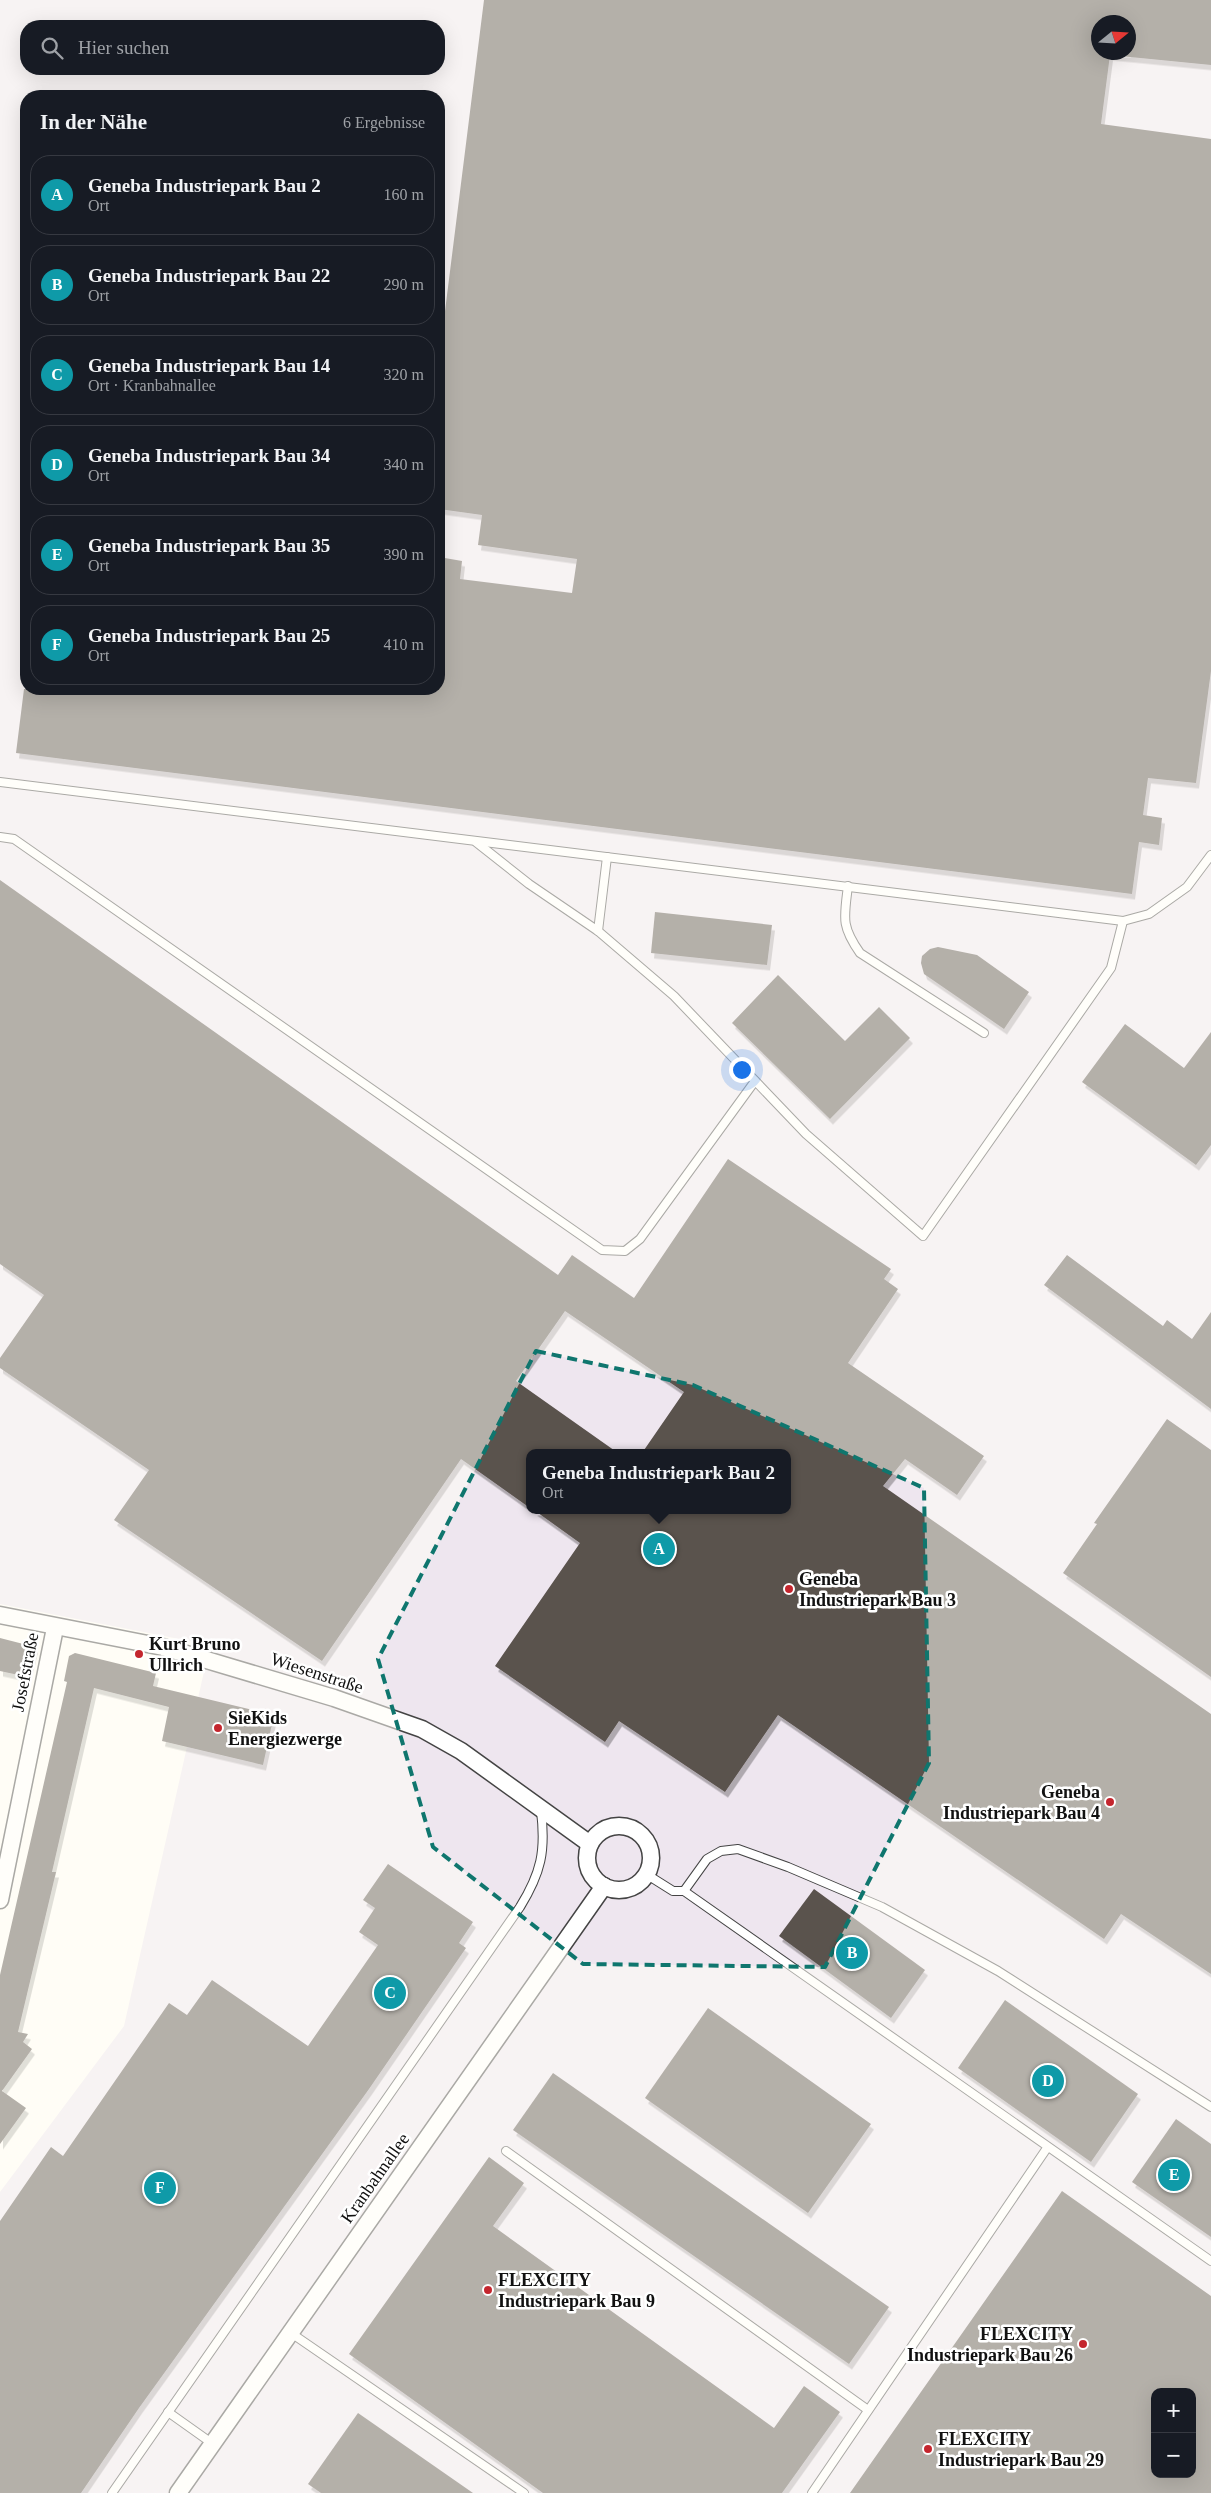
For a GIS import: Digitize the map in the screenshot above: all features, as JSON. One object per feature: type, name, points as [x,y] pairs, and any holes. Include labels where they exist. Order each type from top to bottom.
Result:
[{"type":"street","name":"Wiesenstraße","points":[[0,1616],[55,1628],[163,1647],[325,1695],[422,1729],[461,1750],[590,1844]]},
{"type":"street","name":"Josefstraße","points":[[0,1900],[55,1628]]},
{"type":"street","points":[[613,1827],[633,1830],[642,1836],[651,1856],[646,1874],[637,1884],[630,1888],[617,1890],[604,1886],[593,1877],[588,1864],[590,1844],[602,1831],[613,1827]]},
{"type":"street","name":"Kranbahnallee","points":[[178,2493],[604,1886]]},
{"type":"lane","points":[[0,782],[1123,921],[1149,914],[1187,887],[1211,855]]},
{"type":"lane","points":[[0,837],[14,839],[602,1250],[625,1252],[640,1239],[756,1081]]},
{"type":"lane","points":[[476,842],[529,884],[598,931],[674,996],[806,1134],[923,1236],[1111,968],[1123,921]]},
{"type":"lane","points":[[598,931],[606,857]]},
{"type":"lane","points":[[848,886],[844,919],[848,936],[860,953],[984,1033]]},
{"type":"lane","points":[[112,2493],[520,1907],[532,1887],[543,1854],[544,1835],[541,1809]]},
{"type":"lane","points":[[684,1891],[707,1858],[721,1851],[738,1849],[797,1871],[882,1907],[998,1971],[1211,2107]]},
{"type":"lane","points":[[646,1874],[673,1891],[684,1891],[1047,2148],[1211,2261]]},
{"type":"lane","points":[[812,2493],[1047,2148]]},
{"type":"lane","points":[[506,2151],[868,2410]]},
{"type":"lane","points":[[291,2333],[524,2493]]},
{"type":"lane","points":[[168,2412],[212,2444]]},
{"type":"highlighted area","points":[[536,1351],[693,1385],[924,1488],[929,1763],[825,1967],[583,1964],[433,1847],[378,1659]]},
{"type":"shaded area","points":[[0,0],[1211,0],[1211,2493],[0,2493],[0,2192],[124,2026],[210,1645],[0,1604]]},
{"type":"building","points":[[484,0],[1211,0],[1211,65],[1136,58],[1136,15],[1091,15],[1091,60],[1109,60],[1101,124],[1211,139],[1211,671],[1196,783],[1148,778],[1143,815],[1162,818],[1159,845],[1139,842],[1132,894],[16,753],[23,695],[445,695],[445,558],[462,561],[460,579],[572,593],[577,559],[478,545],[482,515],[445,510],[445,311]]},
{"type":"building","points":[[0,880],[558,1275],[572,1255],[634,1298],[728,1159],[891,1269],[884,1279],[898,1289],[848,1363],[984,1456],[957,1495],[905,1459],[883,1486],[1211,1714],[1211,1974],[1121,1914],[1104,1939],[778,1715],[725,1792],[619,1721],[605,1742],[495,1666],[580,1543],[540,1514],[791,1514],[791,1449],[645,1449],[684,1392],[565,1311],[516,1381],[612,1449],[526,1449],[526,1505],[461,1459],[322,1661],[114,1520],[149,1470],[0,1368],[0,1358],[44,1295],[0,1264]]},
{"type":"building","points":[[655,912],[772,925],[767,965],[651,953]]},
{"type":"building","points":[[938,947],[977,955],[1029,992],[1004,1029],[924,974],[921,963],[922,956],[930,949]]},
{"type":"building","points":[[778,975],[845,1041],[879,1007],[910,1038],[830,1119],[732,1023]]},
{"type":"building","points":[[1125,1024],[1184,1068],[1211,1032],[1211,1145],[1196,1165],[1082,1082]]},
{"type":"building","points":[[1067,1255],[1163,1326],[1167,1320],[1192,1339],[1211,1312],[1211,1409],[1044,1285]]},
{"type":"building","points":[[1167,1419],[1211,1450],[1211,1677],[1063,1573],[1097,1524],[1094,1523]]},
{"type":"building","points":[[0,1638],[35,1647],[28,1677],[0,1671]]},
{"type":"building","points":[[75,1653],[156,1673],[153,1686],[274,1715],[263,1765],[162,1741],[169,1707],[94,1688],[52,1872],[56,1872],[18,2032],[28,2034],[23,2042],[32,2049],[2,2091],[26,2108],[0,2144],[0,1975],[67,1682],[64,1681],[69,1656]]},
{"type":"building","points":[[388,1864],[473,1922],[459,1943],[466,1948],[369,2089],[139,2408],[81,2493],[0,2493],[0,2221],[51,2147],[63,2156],[169,2003],[187,2015],[212,1980],[308,2046],[378,1945],[359,1932],[375,1908],[363,1900]]},
{"type":"building","points":[[814,1889],[925,1970],[891,2018],[779,1936]]},
{"type":"building","points":[[1005,2000],[1138,2094],[1091,2162],[958,2068]]},
{"type":"building","points":[[708,2008],[871,2124],[808,2213],[645,2098]]},
{"type":"building","points":[[553,2073],[889,2307],[849,2364],[513,2130]]},
{"type":"building","points":[[1176,2119],[1211,2144],[1211,2237],[1132,2182]]},
{"type":"building","name":"FLEXCITY Industriepark Bau 9","points":[[489,2157],[524,2183],[493,2226],[774,2428],[804,2386],[840,2412],[782,2493],[543,2493],[349,2354]]},
{"type":"building","name":"FLEXCITY Industriepark Bau 26","points":[[1062,2191],[1211,2296],[1211,2493],[850,2493]]},
{"type":"building","points":[[358,2413],[473,2493],[321,2493],[308,2484]]},
{"type":"place","name":"Geneba Industriepark Bau 2","points":[[659,1549]]},
{"type":"place","name":"Geneba Industriepark Bau 3","points":[[789,1589]]},
{"type":"place","name":"Kurt Bruno Ullrich","points":[[139,1654]]},
{"type":"place","name":"SieKids Energiezwerge","points":[[218,1728]]},
{"type":"place","name":"Geneba Industriepark Bau 4","points":[[1110,1802]]},
{"type":"place","name":"Geneba Industriepark Bau 22","points":[[852,1953]]},
{"type":"place","name":"Geneba Industriepark Bau 14","points":[[390,1993]]},
{"type":"place","name":"Geneba Industriepark Bau 34","points":[[1048,2081]]},
{"type":"place","name":"Geneba Industriepark Bau 35","points":[[1174,2175]]},
{"type":"place","name":"Geneba Industriepark Bau 25","points":[[160,2188]]},
{"type":"place","name":"FLEXCITY Industriepark Bau 9","points":[[488,2290]]},
{"type":"place","name":"FLEXCITY Industriepark Bau 26","points":[[1083,2344]]},
{"type":"place","name":"FLEXCITY Industriepark Bau 29","points":[[928,2449]]}]
